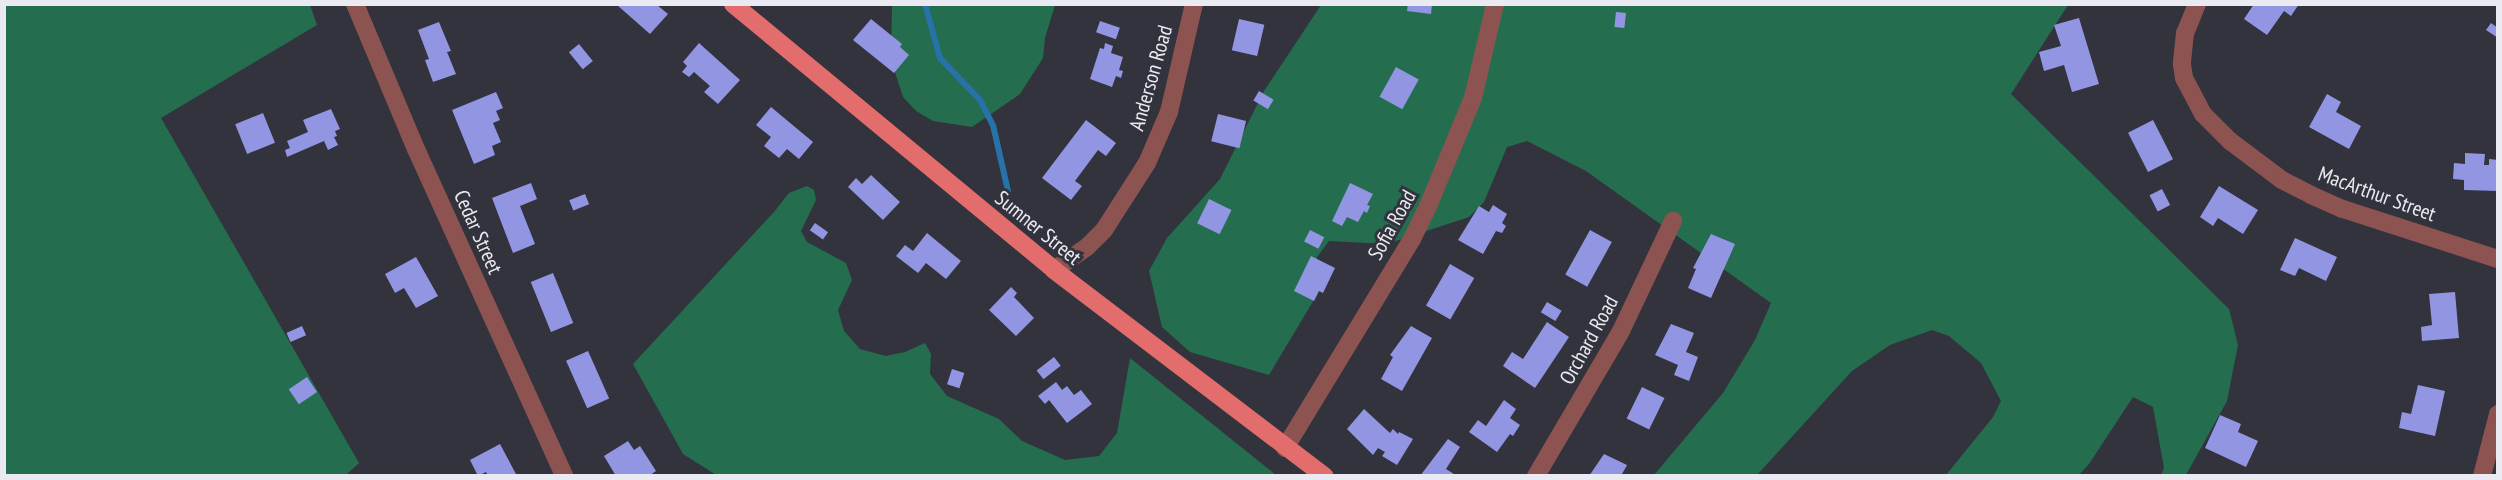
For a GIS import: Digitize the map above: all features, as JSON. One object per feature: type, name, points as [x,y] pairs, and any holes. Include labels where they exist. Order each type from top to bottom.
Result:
[{"type":"main road","name":"Sumner Street","points":[[733,4],[1054,270],[1324,476]]},
{"type":"street","name":"Cedar Street","points":[[355,4],[416,149],[564,476]]},
{"type":"street","name":"Anderson Road","points":[[1054,270],[1087,247],[1104,230],[1148,163],[1169,112],[1194,4]]},
{"type":"street","name":"Sofia Road","points":[[1285,448],[1412,239],[1429,204],[1473,98],[1496,4]]},
{"type":"street","name":"MacArthur Street","points":[[2197,4],[2184,33],[2182,64],[2184,78],[2203,114],[2230,141],[2282,180],[2322,200],[2498,259]]},
{"type":"street","name":"Orchard Road","points":[[1536,476],[1621,331],[1674,221]]},
{"type":"street","points":[[2482,476],[2498,414]]},
{"type":"green space","points":[[4,5],[310,5],[317,25],[161,118],[359,463],[346,475],[5,475]]},
{"type":"green space","points":[[892,5],[1055,5],[1045,38],[1043,58],[1020,94],[972,127],[933,121],[916,111],[903,97],[891,60]]},
{"type":"green space","points":[[1321,5],[2068,5],[2011,94],[2229,309],[2238,345],[2227,401],[2186,475],[2161,475],[2164,468],[2153,407],[2133,397],[2089,464],[2079,475],[1946,475],[1993,417],[2001,401],[1981,363],[1949,336],[1932,330],[1890,345],[1852,371],[1757,475],[1654,475],[1723,393],[1755,340],[1771,303],[1586,171],[1527,141],[1507,147],[1484,202],[1469,217],[1387,244],[1329,241],[1317,257],[1315,298],[1269,375],[1190,352],[1162,327],[1149,271],[1167,238],[1220,179],[1264,91]]},
{"type":"green space","points":[[807,186],[814,190],[816,200],[801,231],[807,242],[846,263],[852,280],[838,310],[844,331],[860,349],[886,356],[905,352],[925,343],[931,354],[930,374],[947,396],[999,419],[1022,441],[1065,460],[1099,456],[1117,433],[1130,358],[1276,475],[718,476],[683,454],[633,364],[789,193]]},
{"type":"building","points":[[1408,4],[1432,4],[1431,14],[1407,11]]},
{"type":"building","points":[[2254,4],[2299,4],[2291,16],[2284,11],[2267,35],[2244,19]]},
{"type":"building","points":[[617,5],[657,5],[668,14],[650,34]]},
{"type":"building","points":[[1616,12],[1626,13],[1624,28],[1614,27]]},
{"type":"building","points":[[2079,18],[2099,84],[2072,92],[2064,65],[2044,71],[2039,52],[2061,46],[2054,25]]},
{"type":"building","points":[[871,19],[902,44],[900,47],[909,55],[894,73],[853,40]]},
{"type":"building","points":[[1239,19],[1264,25],[1257,56],[1232,50]]},
{"type":"building","points":[[1100,21],[1120,28],[1116,39],[1096,32]]},
{"type":"building","points":[[439,22],[451,51],[447,52],[456,74],[433,82],[425,60],[429,59],[418,30]]},
{"type":"building","points":[[2491,23],[2498,28],[2498,38],[2486,30]]},
{"type":"building","points":[[699,43],[740,80],[718,104],[704,92],[710,86],[694,72],[689,77],[682,72],[687,66],[683,62]]},
{"type":"building","points":[[1105,43],[1113,46],[1111,53],[1123,57],[1119,70],[1123,71],[1121,78],[1116,76],[1112,87],[1090,79],[1100,48],[1104,49]]},
{"type":"building","points":[[579,44],[593,61],[583,69],[569,52]]},
{"type":"building","points":[[1396,67],[1419,80],[1402,109],[1380,97]]},
{"type":"building","points":[[1259,91],[1274,100],[1268,109],[1253,100]]},
{"type":"building","points":[[496,92],[503,108],[496,111],[500,120],[493,123],[501,142],[492,146],[495,155],[474,164],[452,110]]},
{"type":"building","points":[[2327,94],[2341,102],[2336,112],[2361,126],[2349,149],[2309,127]]},
{"type":"building","points":[[771,107],[813,142],[799,159],[787,149],[779,158],[764,146],[771,137],[756,125]]},
{"type":"building","points":[[331,109],[340,129],[335,131],[337,136],[334,137],[338,145],[328,150],[324,141],[287,157],[285,150],[290,148],[287,141],[308,132],[303,120]]},
{"type":"building","points":[[263,113],[275,143],[247,154],[235,124]]},
{"type":"building","points":[[1218,114],[1246,121],[1239,148],[1211,141]]},
{"type":"building","points":[[1086,120],[1116,143],[1106,156],[1098,150],[1075,181],[1082,186],[1071,200],[1042,178]]},
{"type":"building","points":[[2153,120],[2173,159],[2148,172],[2128,133]]},
{"type":"building","points":[[2465,153],[2485,154],[2484,165],[2489,165],[2489,159],[2498,160],[2498,191],[2464,190],[2464,180],[2453,179],[2454,163],[2465,164]]},
{"type":"building","points":[[871,175],[900,202],[883,220],[848,187],[856,178],[862,184]]},
{"type":"building","points":[[531,183],[537,199],[520,206],[535,244],[513,253],[492,198]]},
{"type":"building","points":[[1350,183],[1373,194],[1367,205],[1370,206],[1367,213],[1364,211],[1358,222],[1347,217],[1342,226],[1332,221]]},
{"type":"building","points":[[2219,186],[2258,210],[2243,234],[2218,218],[2213,226],[2200,217]]},
{"type":"building","points":[[2162,189],[2170,205],[2158,211],[2150,195]]},
{"type":"building","points":[[585,194],[589,204],[573,211],[569,200]]},
{"type":"building","points":[[1209,199],[1231,210],[1220,234],[1197,223]]},
{"type":"building","points":[[1493,205],[1507,214],[1502,223],[1506,226],[1502,233],[1496,231],[1483,254],[1458,240],[1479,206],[1489,212]]},
{"type":"building","points":[[815,223],[828,232],[823,240],[810,230]]},
{"type":"building","points":[[1310,230],[1324,237],[1318,249],[1304,242]]},
{"type":"building","points":[[1590,230],[1612,242],[1587,287],[1565,275]]},
{"type":"building","points":[[927,233],[961,261],[946,279],[926,263],[918,273],[896,256],[905,245],[913,251]]},
{"type":"building","points":[[1711,234],[1735,244],[1711,298],[1688,288],[1696,269],[1693,268]]},
{"type":"building","points":[[2295,238],[2337,257],[2326,281],[2299,268],[2295,276],[2280,270]]},
{"type":"building","points":[[1311,256],[1335,268],[1323,293],[1319,291],[1314,301],[1294,291]]},
{"type":"building","points":[[416,257],[438,296],[416,308],[404,288],[395,293],[385,274]]},
{"type":"building","points":[[1450,264],[1474,278],[1450,320],[1426,306]]},
{"type":"building","points":[[553,273],[573,323],[551,332],[531,282]]},
{"type":"building","points":[[1011,287],[1017,293],[1014,297],[1034,318],[1016,336],[989,310]]},
{"type":"building","points":[[2455,292],[2459,338],[2422,341],[2421,327],[2432,325],[2429,294]]},
{"type":"building","points":[[1547,302],[1562,311],[1555,321],[1541,312]]},
{"type":"building","points":[[1547,322],[1569,337],[1535,388],[1503,366],[1512,352],[1523,359]]},
{"type":"building","points":[[1671,324],[1694,333],[1686,352],[1698,357],[1689,381],[1674,375],[1678,365],[1655,355]]},
{"type":"building","points":[[302,326],[306,335],[291,342],[286,333]]},
{"type":"building","points":[[1411,326],[1432,338],[1402,391],[1381,379],[1393,357],[1390,355]]},
{"type":"building","points":[[588,351],[609,399],[587,408],[566,361]]},
{"type":"building","points":[[1054,357],[1061,366],[1043,379],[1037,371]]},
{"type":"building","points":[[952,369],[964,373],[959,388],[947,384]]},
{"type":"building","points":[[307,377],[317,392],[299,404],[289,389]]},
{"type":"building","points":[[1056,382],[1062,390],[1067,386],[1074,395],[1081,390],[1092,404],[1067,423],[1049,400],[1045,404],[1038,396]]},
{"type":"building","points":[[2418,385],[2445,391],[2435,436],[2399,428],[2402,412],[2411,414]]},
{"type":"building","points":[[1642,387],[1664,398],[1649,429],[1627,418]]},
{"type":"building","points":[[1504,400],[1516,409],[1510,418],[1520,425],[1513,436],[1510,434],[1497,452],[1469,432],[1478,420],[1486,426]]},
{"type":"building","points":[[1364,409],[1390,433],[1393,429],[1398,434],[1399,432],[1413,439],[1397,465],[1382,456],[1385,452],[1378,448],[1373,455],[1347,429]]},
{"type":"building","points":[[2220,415],[2241,424],[2238,432],[2258,441],[2246,467],[2205,448]]},
{"type":"building","points":[[1448,439],[1460,447],[1446,469],[1457,476],[1420,476]]},
{"type":"building","points":[[628,441],[634,450],[640,446],[656,471],[649,476],[616,476],[604,456]]},
{"type":"building","points":[[500,444],[517,476],[488,476],[486,472],[478,476],[470,460]]},
{"type":"building","points":[[1604,454],[1627,465],[1621,476],[1589,476]]},
{"type":"waterway","points":[[925,4],[940,58],[980,100],[993,125],[1008,191]]}]
